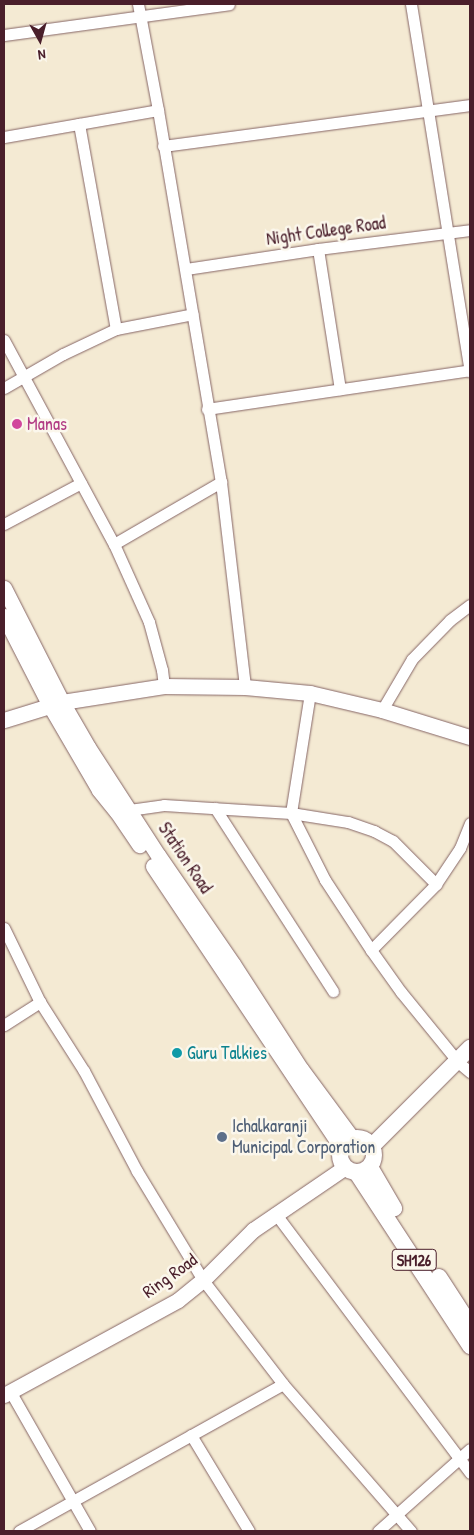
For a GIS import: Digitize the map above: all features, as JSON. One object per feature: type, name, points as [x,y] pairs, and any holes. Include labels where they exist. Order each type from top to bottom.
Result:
[{"type":"main road","name":"Station Road","points":[[4,588],[55,703]]},
{"type":"main road","name":"Station Road","points":[[4,616],[55,703],[291,1076],[346,1143]]},
{"type":"main road","points":[[4,720],[55,703],[164,686],[245,687],[310,693],[382,710],[470,737]]},
{"type":"main road","points":[[372,1146],[464,1067],[470,1048]]},
{"type":"main road","points":[[346,1143],[366,1141],[372,1146],[374,1153],[357,1169]]},
{"type":"main road","name":"SH126","points":[[346,1143],[340,1162],[357,1169],[382,1190],[470,1325]]},
{"type":"main road","name":"SH126","points":[[357,1169],[470,1346]]},
{"type":"main road","name":"Ring Road","points":[[7,1393],[178,1300],[202,1280],[253,1230],[276,1213],[357,1169]]},
{"type":"street","points":[[138,4],[186,269],[221,482],[245,687]]},
{"type":"street","points":[[4,36],[229,4]]},
{"type":"street","points":[[208,409],[470,371],[411,4]]},
{"type":"street","points":[[164,146],[313,124],[427,112],[470,105]]},
{"type":"street","points":[[4,137],[158,110]]},
{"type":"street","points":[[80,124],[116,329]]},
{"type":"street","name":"Night College Road","points":[[186,269],[318,249],[470,230]]},
{"type":"street","points":[[318,249],[340,389]]},
{"type":"street","points":[[4,388],[63,354],[116,329],[193,314]]},
{"type":"street","points":[[4,340],[114,544],[149,622],[162,670],[164,686]]},
{"type":"street","points":[[114,544],[221,482]]},
{"type":"street","points":[[4,524],[81,483]]},
{"type":"street","points":[[382,710],[412,659],[450,620],[470,604]]},
{"type":"street","points":[[310,693],[291,813],[325,880],[372,950],[401,992],[464,1067]]},
{"type":"street","points":[[123,811],[164,805],[291,813],[348,822],[374,831],[393,841],[436,884]]},
{"type":"street","points":[[215,808],[332,991]]},
{"type":"street","points":[[372,950],[436,884],[460,848],[470,823]]},
{"type":"street","points":[[4,928],[40,1002],[84,1071],[137,1171],[202,1280],[283,1384],[411,1531]]},
{"type":"street","points":[[4,1025],[40,1002]]},
{"type":"street","points":[[276,1213],[470,1473]]},
{"type":"street","points":[[19,1531],[283,1384]]},
{"type":"street","points":[[7,1393],[90,1531]]},
{"type":"street","points":[[191,1436],[249,1531]]},
{"type":"street","points":[[378,1531],[470,1449]]},
{"type":"place","name":"Manas","points":[[17,424]]},
{"type":"place","name":"Guru Talkies","points":[[177,1053]]},
{"type":"place","name":"Ichalkaranji Municipal Corporation","points":[[222,1137]]}]
